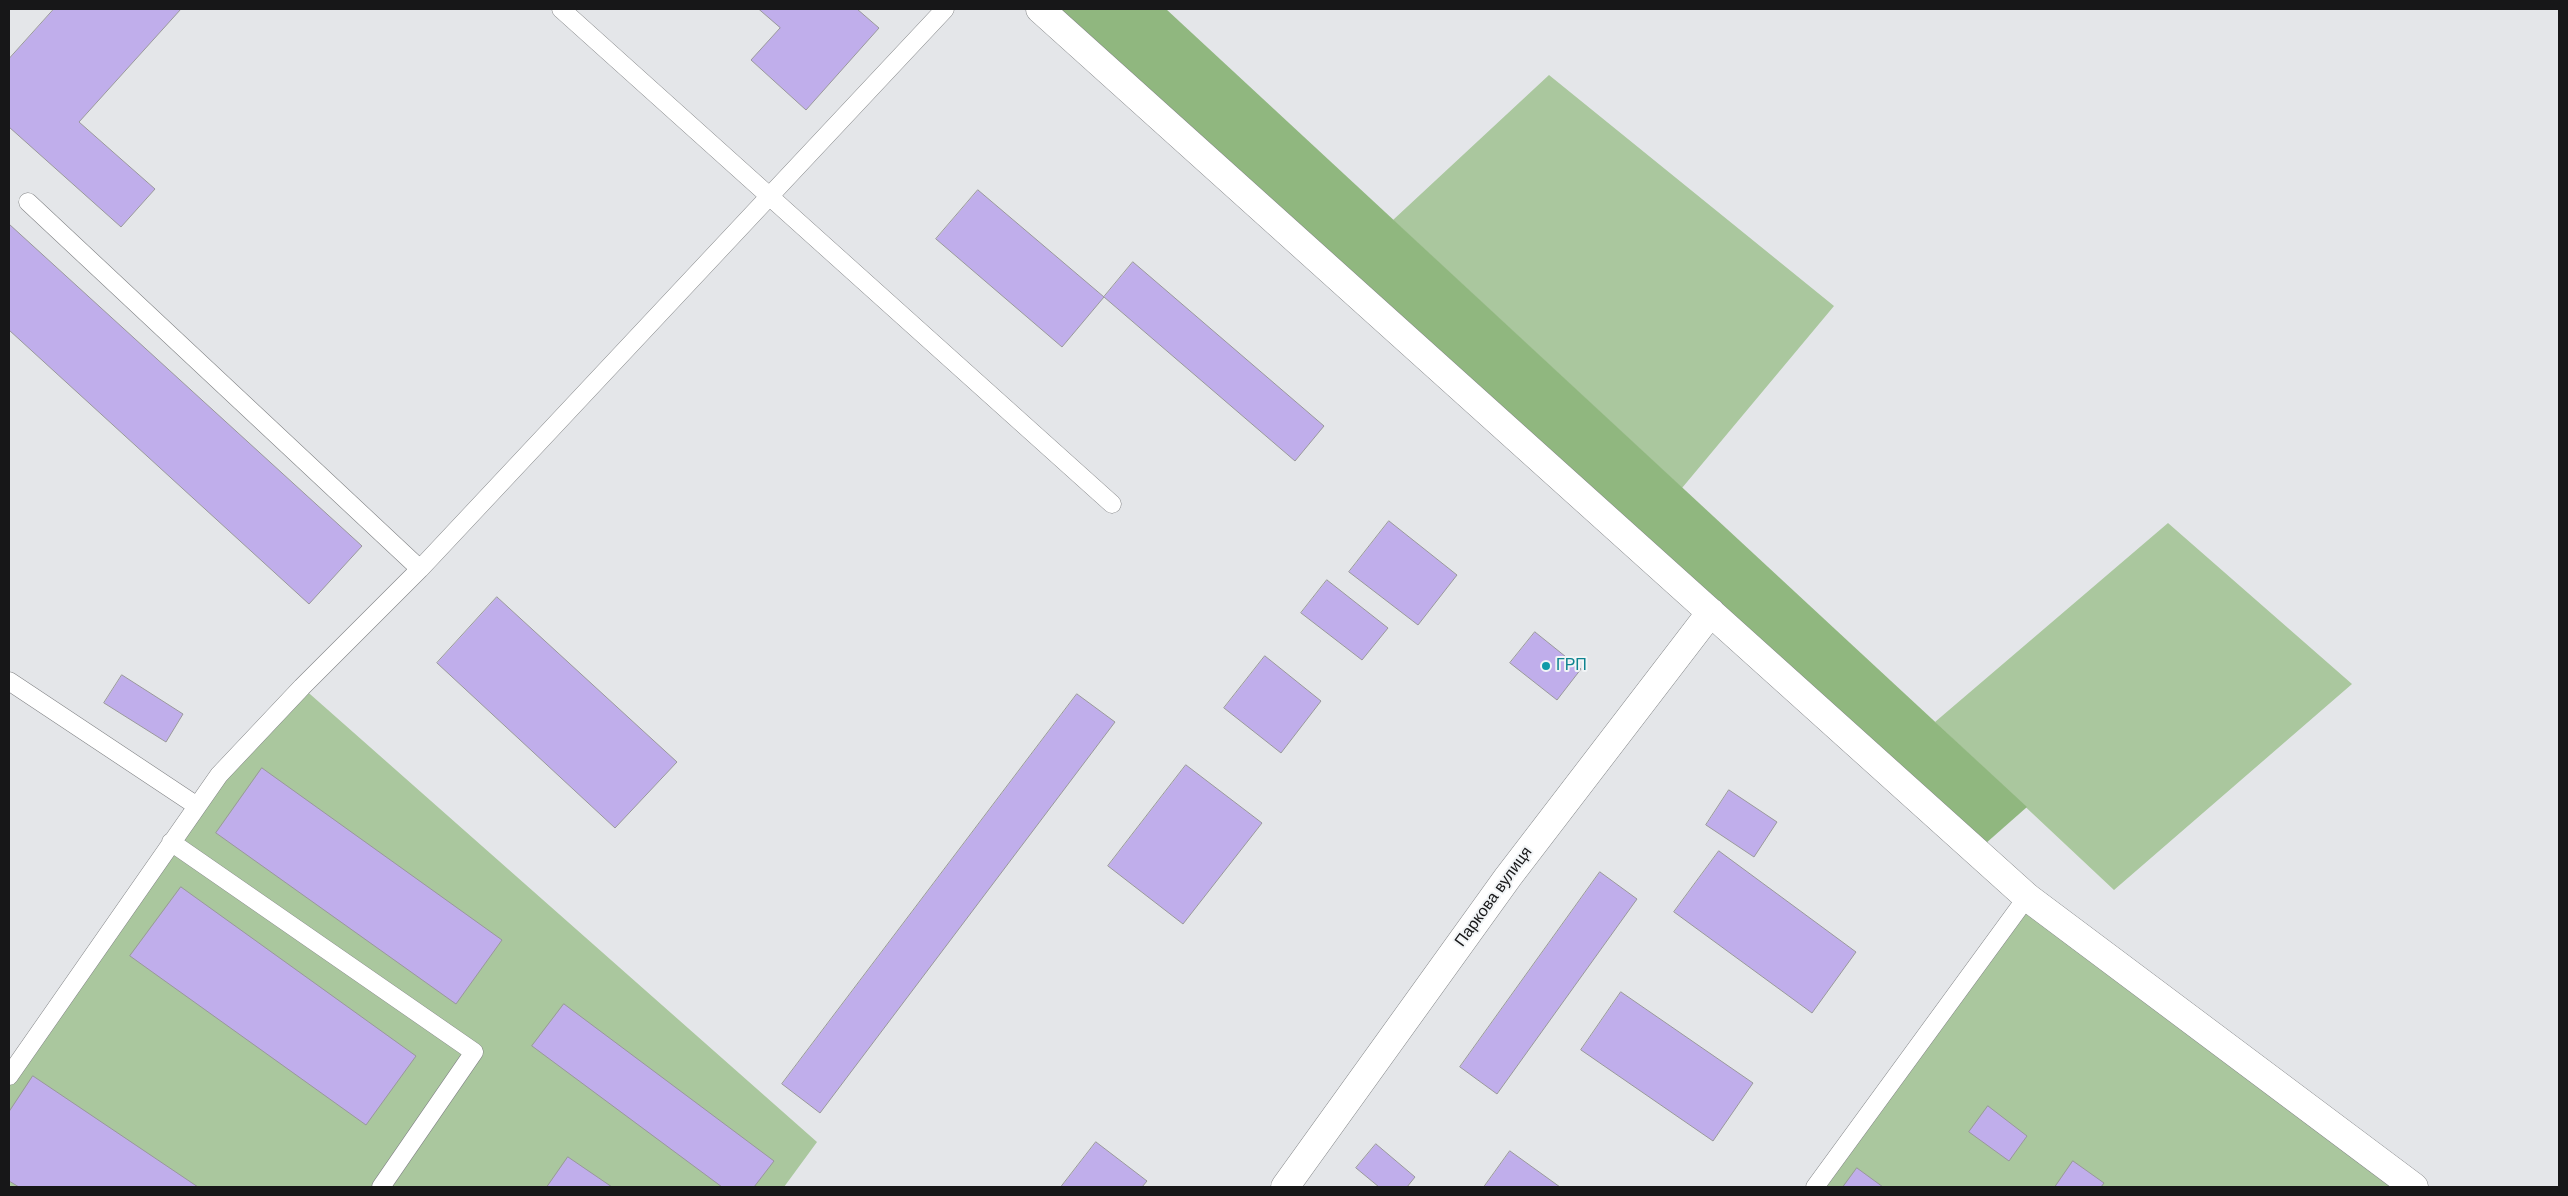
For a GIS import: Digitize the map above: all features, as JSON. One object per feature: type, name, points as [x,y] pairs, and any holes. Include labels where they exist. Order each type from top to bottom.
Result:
[{"type":"street","points":[[1040,9],[2027,897],[2414,1187]]},
{"type":"street","name":"Паркова вулиця","points":[[1285,1187],[1508,877],[1712,612]]},
{"type":"lane","points":[[561,9],[1112,504]]},
{"type":"lane","points":[[9,1076],[218,775],[302,687],[420,569],[945,9]]},
{"type":"lane","points":[[28,202],[420,569]]},
{"type":"lane","points":[[9,681],[197,806]]},
{"type":"lane","points":[[171,842],[474,1052],[381,1187]]},
{"type":"lane","points":[[1815,1187],[2027,897]]},
{"type":"green space","points":[[1041,9],[1166,9],[2027,807],[1977,851]]},
{"type":"green space","points":[[1549,75],[1834,306],[1682,488],[1393,220]]},
{"type":"green space","points":[[2168,523],[2352,684],[2114,890],[1935,722]]},
{"type":"green space","points":[[302,687],[817,1142],[784,1187],[9,1187],[9,1076],[171,842]]},
{"type":"green space","points":[[2027,897],[2414,1187],[1815,1187]]},
{"type":"building","points":[[54,9],[181,9],[79,122],[155,189],[121,227],[9,127],[9,59]]},
{"type":"building","points":[[759,9],[857,9],[879,28],[806,110],[751,60],[780,28]]},
{"type":"building","points":[[978,190],[1104,297],[1062,347],[936,239]]},
{"type":"building","points":[[9,224],[362,546],[309,604],[9,330]]},
{"type":"building","points":[[1133,262],[1324,426],[1295,461],[1104,297]]},
{"type":"building","points":[[1389,521],[1457,575],[1418,625],[1349,572]]},
{"type":"building","points":[[1327,580],[1388,628],[1362,660],[1301,613]]},
{"type":"building","points":[[497,597],[677,762],[615,828],[437,663]]},
{"type":"building","name":"ГРП","points":[[1535,632],[1581,669],[1557,700],[1510,663]]},
{"type":"building","points":[[1265,656],[1321,701],[1281,753],[1224,708]]},
{"type":"building","points":[[122,675],[183,714],[166,742],[104,703]]},
{"type":"building","points":[[1077,694],[1115,722],[820,1113],[782,1084]]},
{"type":"building","points":[[1186,765],[1262,823],[1183,924],[1108,866]]},
{"type":"building","points":[[262,768],[502,940],[456,1004],[216,833]]},
{"type":"building","points":[[1729,790],[1777,822],[1754,857],[1706,825]]},
{"type":"building","points":[[1719,851],[1856,952],[1812,1013],[1674,912]]},
{"type":"building","points":[[1600,872],[1637,899],[1497,1094],[1460,1067]]},
{"type":"building","points":[[181,887],[416,1056],[366,1125],[130,956]]},
{"type":"building","points":[[1621,992],[1753,1083],[1713,1141],[1581,1050]]},
{"type":"building","points":[[564,1004],[774,1161],[754,1187],[722,1187],[532,1046]]},
{"type":"building","points":[[33,1076],[198,1187],[19,1187],[9,1181],[9,1112]]},
{"type":"building","points":[[1988,1106],[2027,1136],[2009,1161],[1969,1132]]},
{"type":"building","points":[[1096,1142],[1147,1181],[1142,1187],[1061,1187]]},
{"type":"building","points":[[1376,1144],[1415,1177],[1407,1187],[1379,1187],[1356,1168]]},
{"type":"building","points":[[1510,1151],[1560,1187],[1484,1187]]},
{"type":"building","points":[[568,1157],[612,1187],[547,1187]]},
{"type":"building","points":[[2073,1161],[2104,1183],[2101,1187],[2055,1187]]},
{"type":"building","points":[[1857,1168],[1883,1187],[1843,1187]]},
{"type":"place","name":"ГРП","points":[[1546,666]]}]
